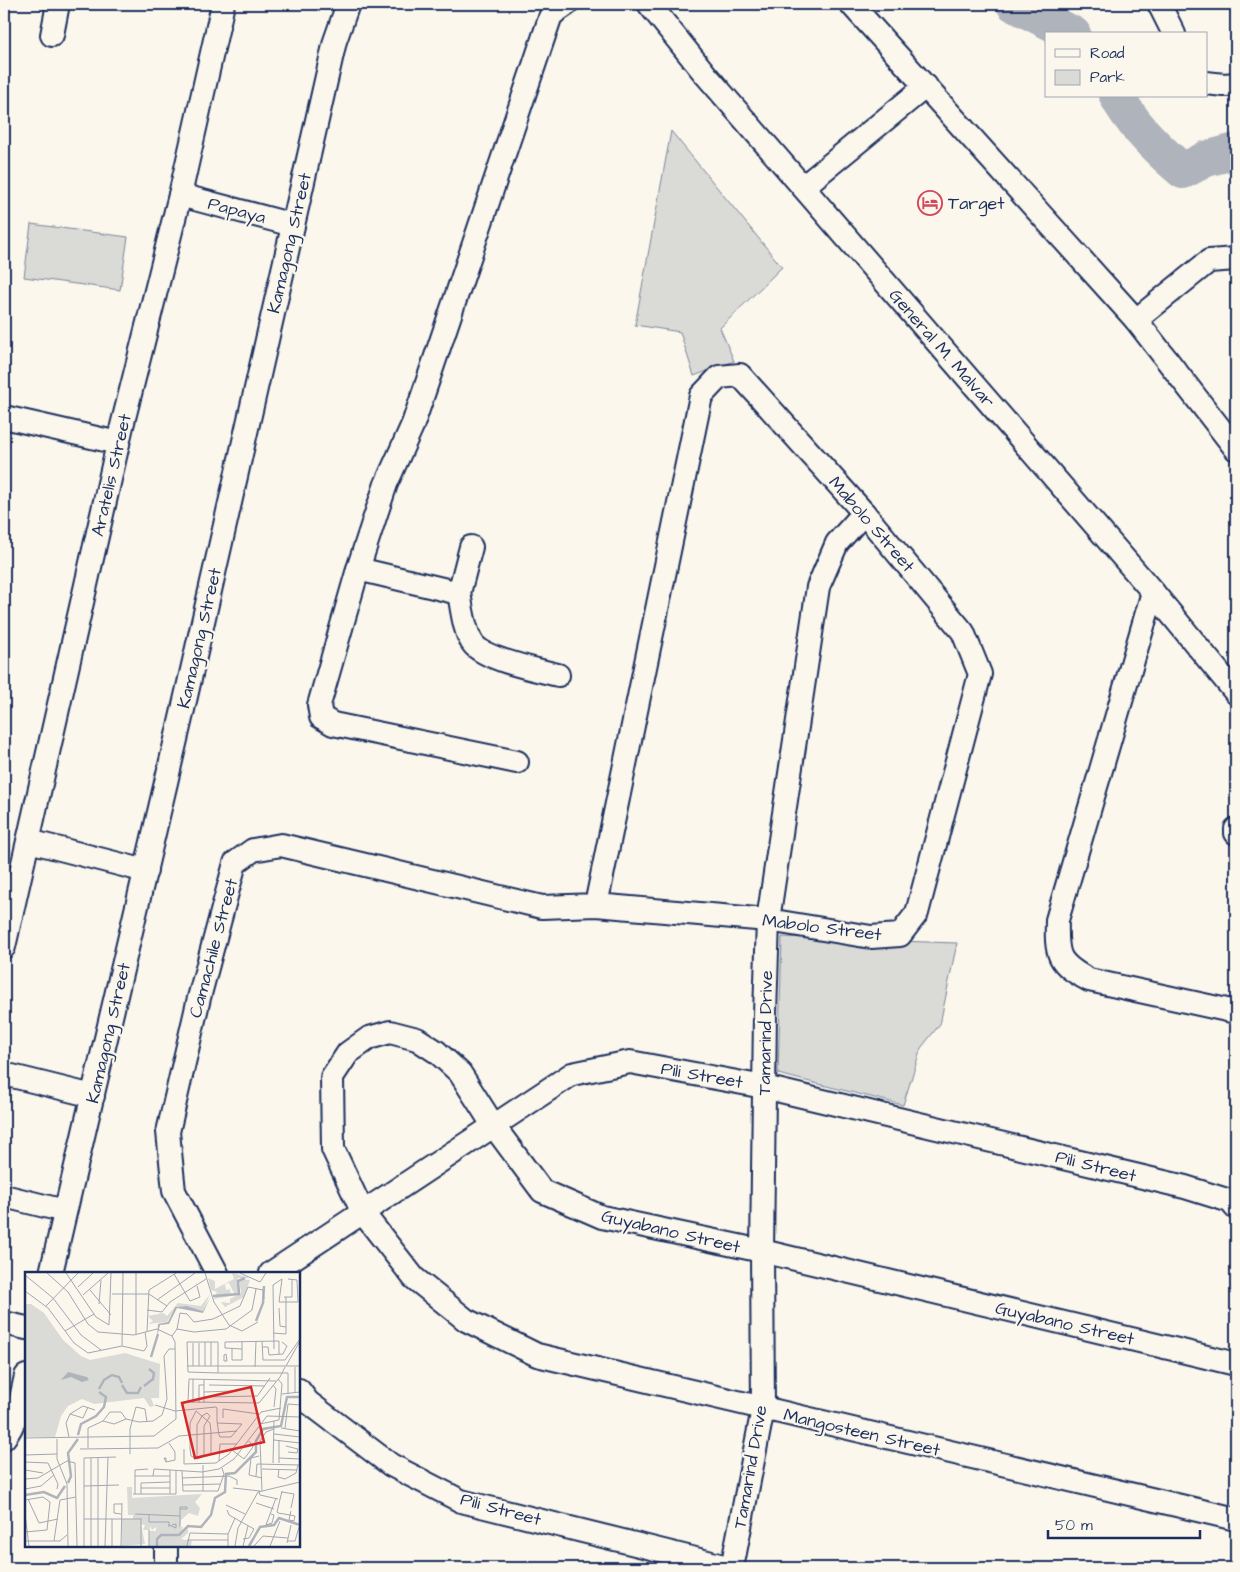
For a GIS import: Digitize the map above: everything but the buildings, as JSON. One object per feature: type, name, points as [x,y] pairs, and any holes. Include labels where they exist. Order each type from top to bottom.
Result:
[{"type":"street","points":[[52,35],[58,4]]},
{"type":"street","name":"Aratelis Street","points":[[4,947],[118,443],[180,195],[223,4]]},
{"type":"street","name":"Kamagong Street","points":[[51,1272],[146,871],[335,41],[348,4]]},
{"type":"street","points":[[517,762],[333,724],[321,717],[319,705],[358,569],[386,484],[412,424],[428,380],[551,16],[567,4]]},
{"type":"street","name":"General M. Malvar","points":[[649,4],[706,75],[1153,592],[1236,693]]},
{"type":"street","points":[[851,4],[1136,320],[1236,449]]},
{"type":"street","points":[[1159,4],[1173,32]]},
{"type":"street","points":[[1208,83],[1236,84]]},
{"type":"street","points":[[803,187],[926,86]]},
{"type":"street","name":"Papaya","points":[[180,195],[293,225]]},
{"type":"street","points":[[1136,320],[1209,261],[1236,258]]},
{"type":"street","name":"Mabolo Street","points":[[740,375],[864,513],[963,632],[980,674],[917,913],[900,935],[871,937],[768,920],[596,905],[701,396],[719,377],[740,375]]},
{"type":"street","points":[[4,416],[118,443]]},
{"type":"street","name":"Tamarind Drive","points":[[732,1568],[763,1409],[762,1251],[768,920],[818,587],[837,543],[864,513]]},
{"type":"street","points":[[471,547],[459,593],[466,627],[474,645],[488,656],[558,675]]},
{"type":"street","points":[[358,569],[459,593]]},
{"type":"street","points":[[1153,592],[1057,920],[1057,943],[1063,961],[1075,972],[1089,980],[1236,1012]]},
{"type":"street","points":[[29,841],[146,871]]},
{"type":"street","name":"Camachile Street","points":[[216,1272],[174,1191],[168,1132],[199,998],[235,863],[253,850],[281,845],[542,907],[596,905]]},
{"type":"street","name":"Guyabano Street","points":[[362,1213],[333,1149],[332,1077],[348,1053],[369,1038],[390,1032],[417,1039],[437,1052],[460,1073],[494,1125],[542,1191],[602,1217],[762,1251],[1236,1364]]},
{"type":"street","name":"Pili Street","points":[[273,1272],[572,1074],[630,1062],[764,1087],[1184,1187],[1230,1201],[1236,1208]]},
{"type":"street","points":[[4,1074],[93,1096]]},
{"type":"street","points":[[4,1196],[65,1211]]},
{"type":"street","name":"Mangosteen Street","points":[[362,1213],[414,1278],[466,1320],[537,1355],[1236,1519]]},
{"type":"street","points":[[4,1323],[25,1328]]},
{"type":"street","points":[[4,1438],[15,1418],[25,1380]]},
{"type":"street","name":"Pili Street","points":[[300,1391],[308,1402],[392,1465],[461,1501],[732,1568]]},
{"type":"street","points":[[166,1547],[166,1568]]},
{"type":"green space","points":[[671,131],[782,267],[720,328],[734,361],[694,376],[680,332],[635,325]]},
{"type":"green space","points":[[31,224],[128,237],[120,290],[24,277]]},
{"type":"green space","points":[[782,937],[957,943],[940,1024],[921,1048],[903,1105],[778,1074]]},
{"type":"waterway","points":[[1014,4],[1069,32]]},
{"type":"waterway","points":[[1118,98],[1130,117],[1146,136],[1183,171],[1206,159],[1236,151]]},
{"type":"place","name":"Target","points":[[930,203]]}]
